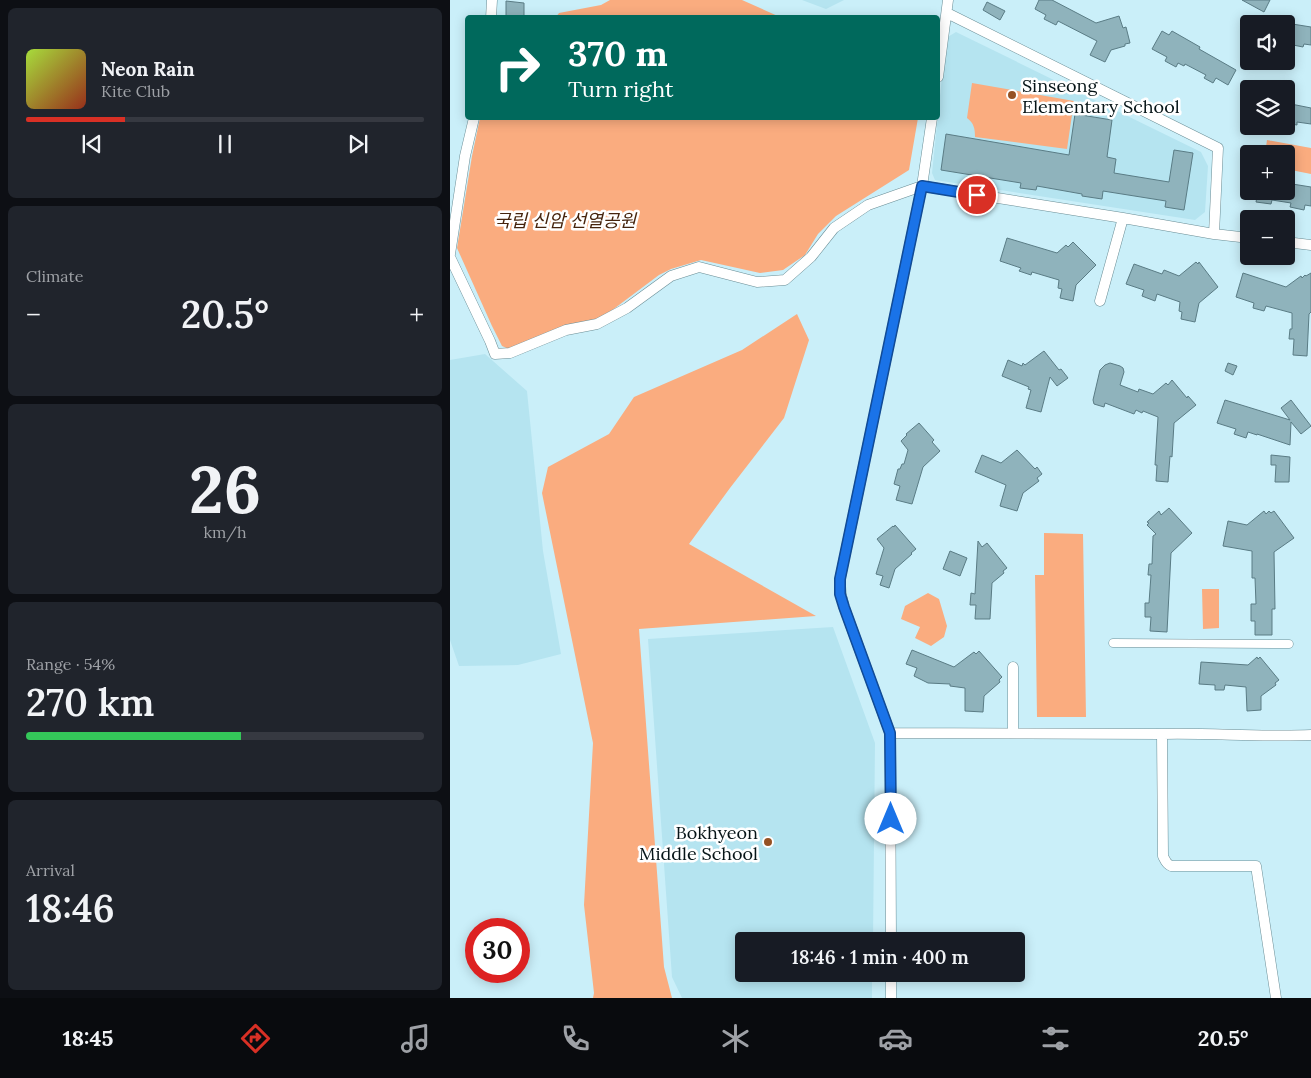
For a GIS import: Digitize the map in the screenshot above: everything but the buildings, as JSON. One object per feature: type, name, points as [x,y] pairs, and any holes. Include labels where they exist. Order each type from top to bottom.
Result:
[{"type":"street","points":[[491,15],[492,0]]},
{"type":"street","points":[[940,63],[948,0]]},
{"type":"street","points":[[947,13],[1218,148],[1214,234]]},
{"type":"street","points":[[474,120],[465,156],[450,256],[496,354],[510,353],[566,330],[597,324],[627,308],[671,276],[699,267],[757,282],[785,280],[811,257],[834,228],[868,205],[922,186],[1240,237]]},
{"type":"street","points":[[891,932],[890,733],[844,607],[840,594],[840,579],[922,186],[932,120]]},
{"type":"street","points":[[1100,301],[1123,218]]},
{"type":"street","points":[[1295,243],[1311,245]]},
{"type":"street","points":[[1113,643],[1289,644]]},
{"type":"street","points":[[1013,667],[1013,732]]},
{"type":"street","points":[[890,733],[1013,732],[1136,735],[1311,735]]},
{"type":"street","points":[[1162,734],[1164,859],[1171,866],[1256,866],[1276,998]]},
{"type":"street","points":[[891,982],[891,998]]},
{"type":"shaded area","points":[[802,0],[844,0],[826,9]]},
{"type":"shaded area","name":"Sinseong Elementary School","points":[[956,32],[1201,152],[1208,166],[1205,212],[1195,220],[935,180],[932,173],[937,120],[940,120],[940,96],[946,38]]},
{"type":"shaded area","points":[[485,354],[527,391],[543,551],[561,654],[518,665],[459,666],[450,640],[450,360]]},
{"type":"shaded area","name":"Bokhyeon Middle School","points":[[833,627],[875,743],[873,932],[735,932],[735,982],[872,982],[872,998],[682,998],[672,977],[648,639]]},
{"type":"green space","points":[[610,0],[742,0],[776,15],[558,15],[559,13],[601,5]]},
{"type":"green space","points":[[972,83],[1074,101],[1067,149],[975,137],[974,126],[967,118]]},
{"type":"green space","name":"국립 신암 선열공원","points":[[480,120],[918,120],[909,170],[836,216],[818,234],[805,255],[783,270],[760,273],[701,260],[671,269],[659,275],[599,320],[563,326],[511,350],[502,346],[457,248]]},
{"type":"green space","points":[[1267,140],[1294,145],[1266,145]]},
{"type":"green space","points":[[1295,145],[1311,148],[1311,174],[1295,171]]},
{"type":"green space","points":[[797,314],[809,340],[784,418],[689,544],[816,616],[639,629],[664,967],[672,998],[593,998],[584,905],[593,743],[542,493],[548,467],[609,434],[634,397],[742,350]]},
{"type":"green space","points":[[1044,533],[1083,534],[1086,717],[1037,717],[1035,575],[1044,575]]},
{"type":"green space","points":[[1202,589],[1219,589],[1219,628],[1203,629]]},
{"type":"green space","points":[[928,593],[939,599],[947,626],[944,637],[931,646],[915,638],[920,627],[901,619],[905,606]]},
{"type":"place","name":"Sinseong Elementary School","points":[[1012,95]]},
{"type":"place","name":"Bokhyeon Middle School","points":[[768,842]]},
{"type":"route","points":[[891,819],[890,733],[844,607],[840,594],[840,579],[922,186],[977,195]]}]
